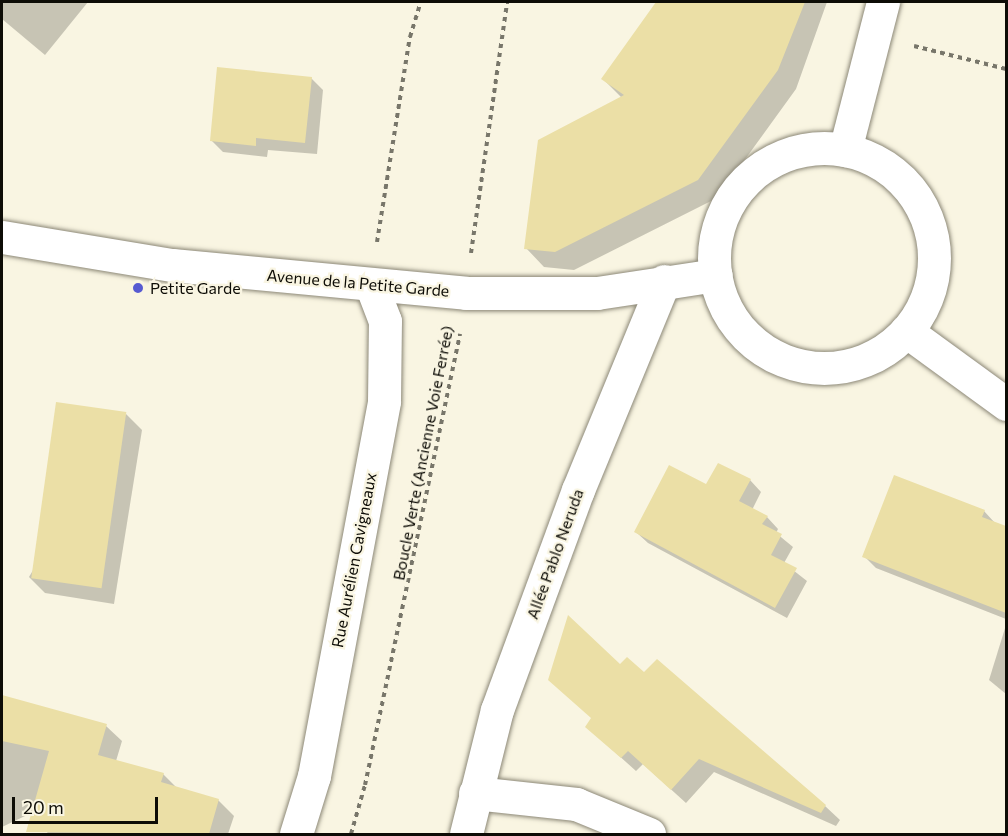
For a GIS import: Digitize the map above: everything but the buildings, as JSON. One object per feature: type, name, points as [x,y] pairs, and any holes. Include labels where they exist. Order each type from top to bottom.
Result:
[{"type":"street","points":[[845,150],[883,2]]},
{"type":"street","points":[[818,148],[845,150],[871,159],[894,173],[913,193],[926,217],[933,243],[934,270],[922,308],[906,331],[886,349],[848,365],[821,367],[794,363],[769,352],[738,325],[716,275],[715,247],[721,220],[743,184],[765,165],[790,153],[818,148]]},
{"type":"street","name":"Avenue de la Petite Garde","points":[[2,237],[172,265],[466,293],[597,293],[664,281],[716,275]]},
{"type":"street","name":"Allée Pablo Neruda","points":[[466,834],[497,710],[570,512],[664,281]]},
{"type":"street","name":"Rue Aurélien Cavigneaux","points":[[296,834],[314,776],[384,401],[385,321],[371,285]]},
{"type":"street","points":[[906,331],[1006,404]]},
{"type":"street","points":[[475,793],[576,804],[649,834]]},
{"type":"path","points":[[371,285],[410,37],[422,2]]},
{"type":"path","name":"Boucle Verte (Ancienne Voie Ferrée)","points":[[351,834],[365,784],[456,366],[507,2]]},
{"type":"path","points":[[908,44],[1006,69]]},
{"type":"place","name":"Petite Garde","points":[[138,288]]}]
